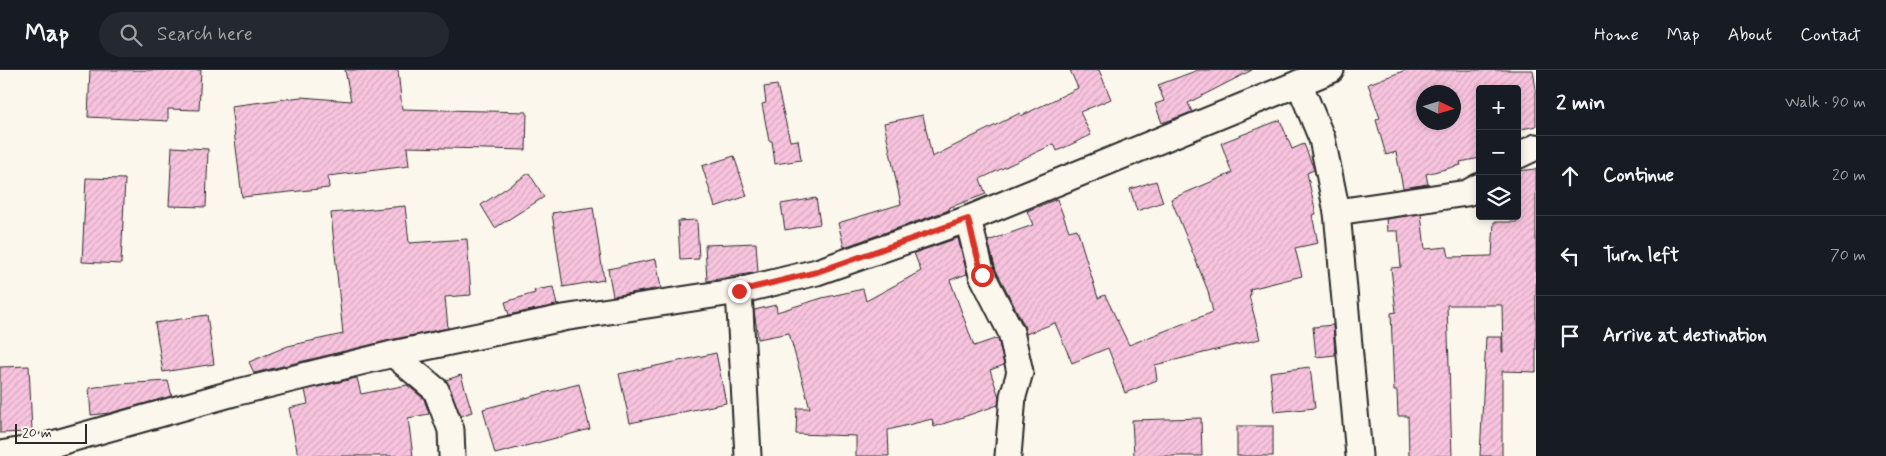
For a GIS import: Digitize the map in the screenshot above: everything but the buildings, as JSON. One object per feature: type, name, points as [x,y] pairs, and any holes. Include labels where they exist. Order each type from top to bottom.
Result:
[{"type":"street","points":[[0,454],[42,447],[234,393],[393,354],[563,318],[739,291],[817,272],[968,219],[1331,70]]},
{"type":"street","points":[[1300,84],[1322,139],[1337,212],[1358,456]]},
{"type":"street","points":[[1521,154],[1536,147]]},
{"type":"street","points":[[1337,212],[1467,192],[1476,188]]},
{"type":"street","points":[[968,219],[982,275],[1012,332],[1020,372],[1013,396],[1008,456]]},
{"type":"street","points":[[739,291],[748,456]]},
{"type":"street","points":[[393,354],[436,390],[451,430],[452,456]]},
{"type":"route","points":[[739,291],[817,272],[968,219],[982,275]]}]
